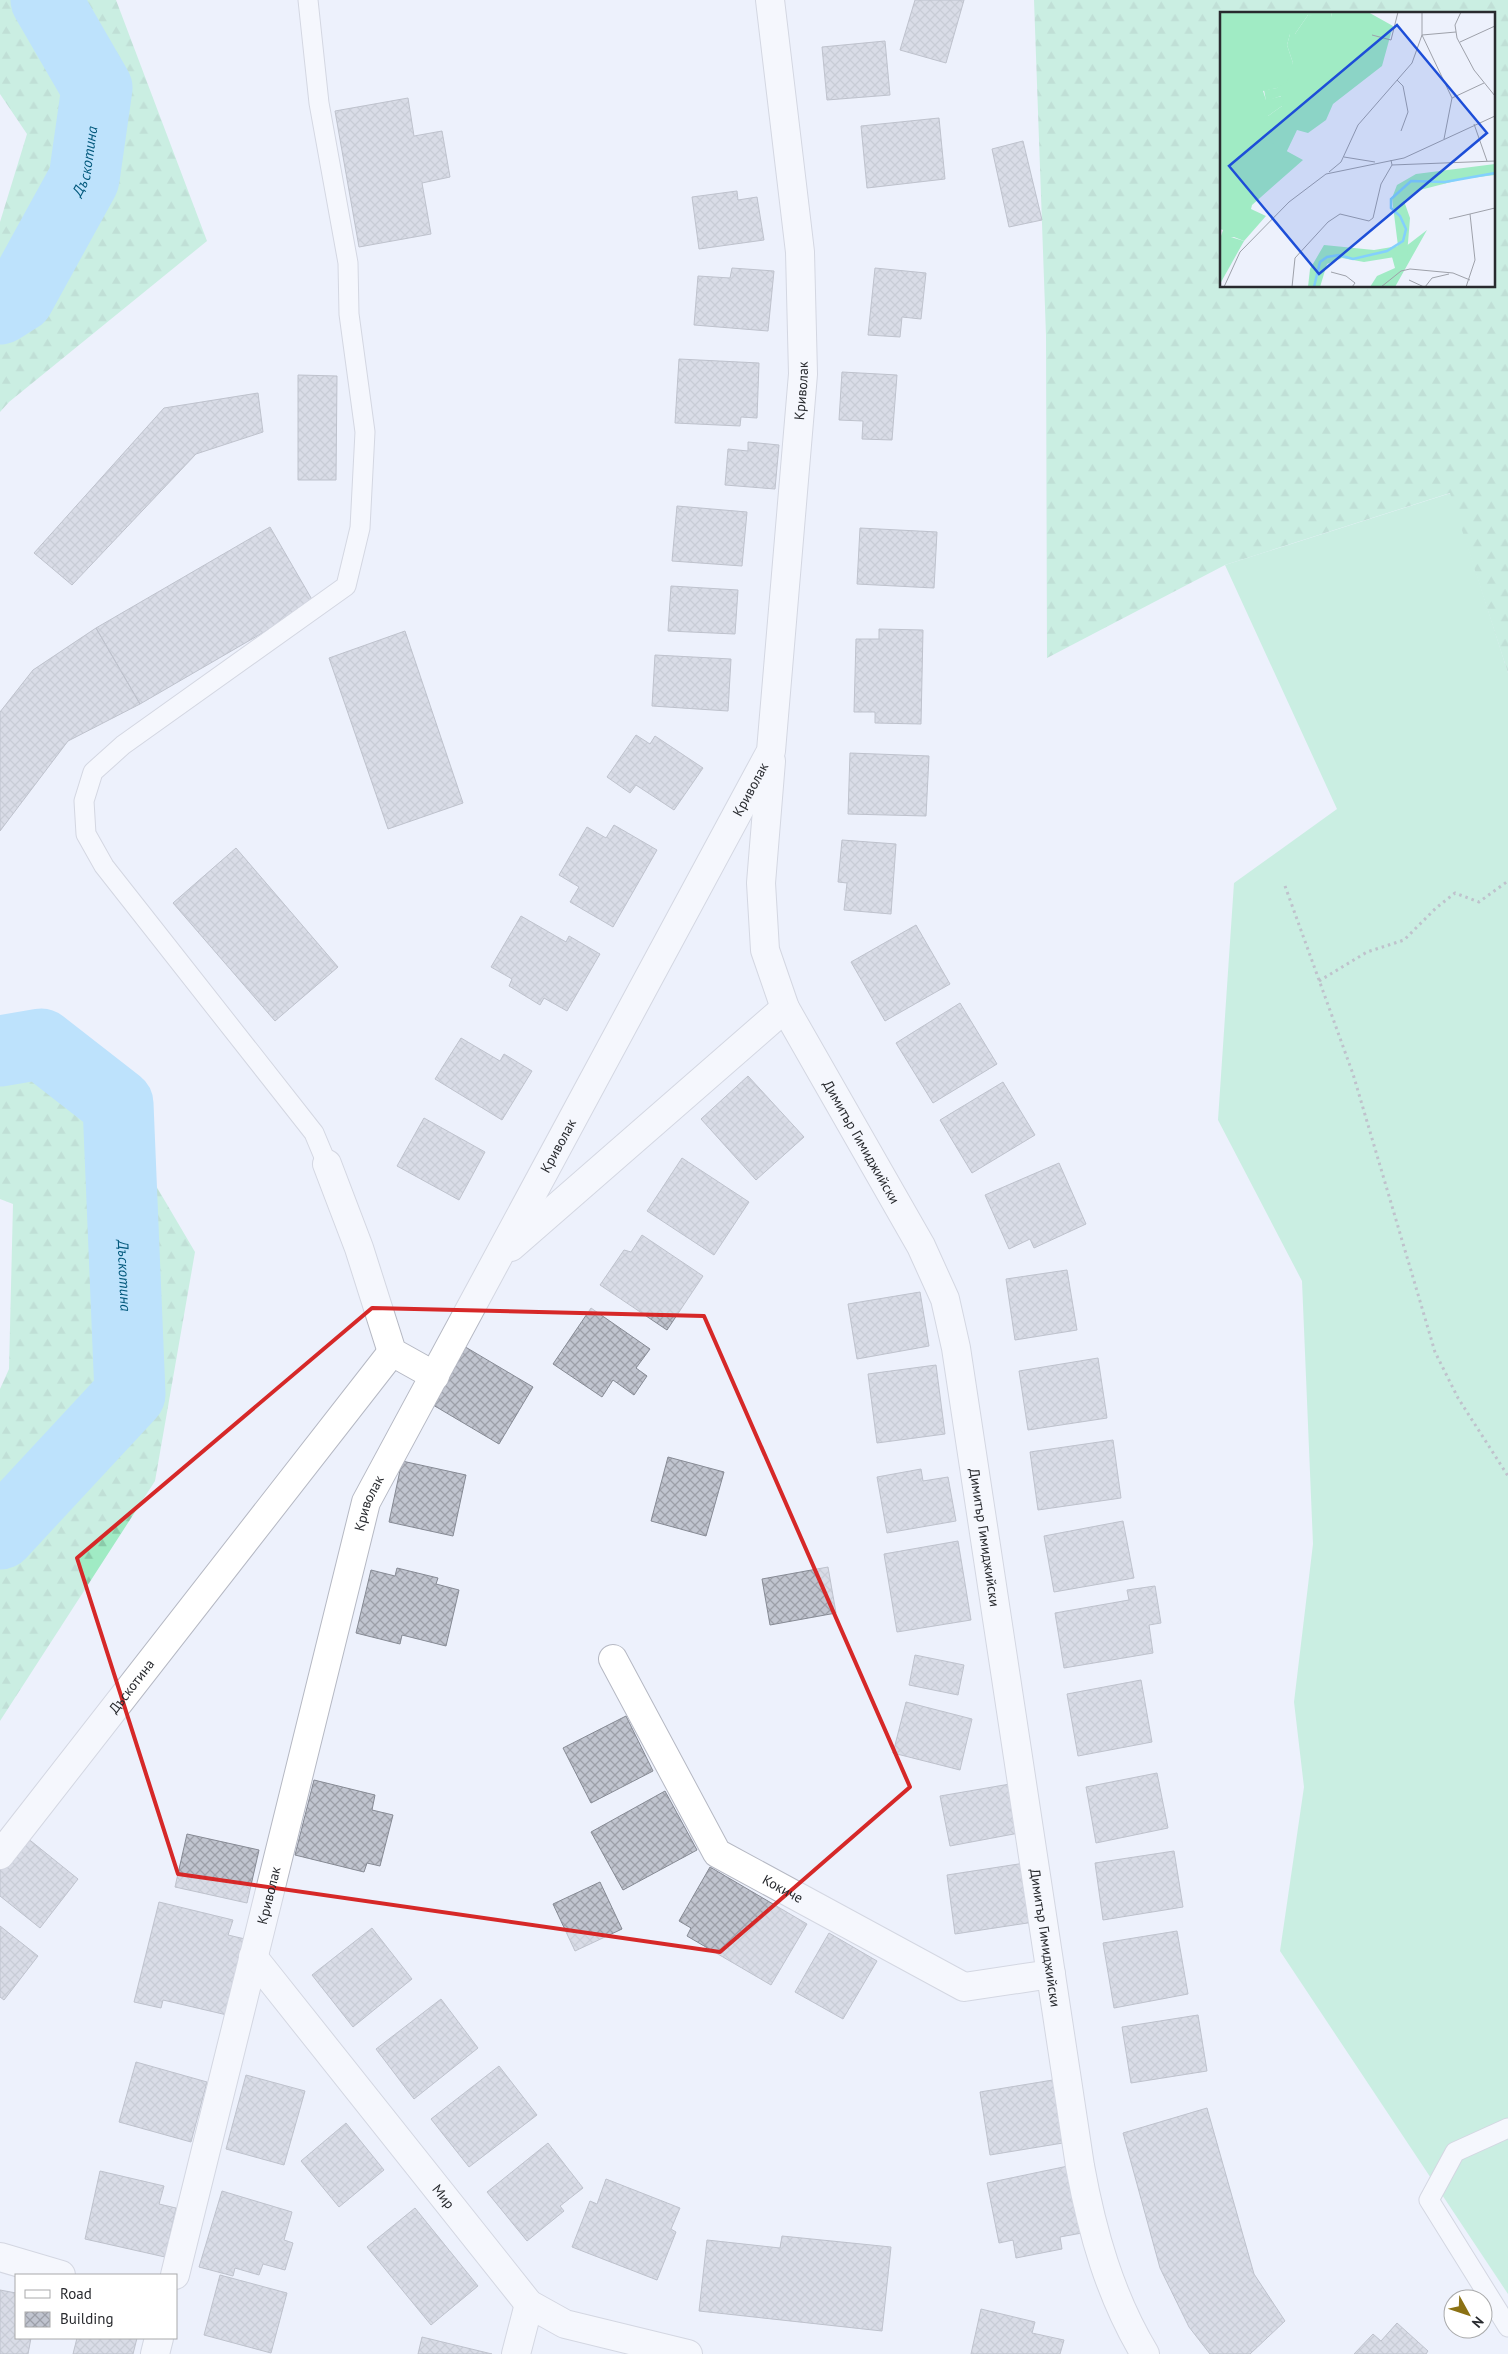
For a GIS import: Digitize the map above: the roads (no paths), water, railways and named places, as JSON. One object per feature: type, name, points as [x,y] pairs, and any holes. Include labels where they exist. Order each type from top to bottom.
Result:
[{"type":"street","name":"Криволак","points":[[174,2274],[366,1502],[771,751],[803,374],[800,252],[770,0]]},
{"type":"street","name":"Димитър Гимиджийски","points":[[771,751],[761,883],[765,950],[785,1008],[921,1246],[945,1299],[956,1348],[1089,2213],[1102,2259],[1116,2294],[1145,2354]]},
{"type":"street","points":[[498,1259],[785,1008]]},
{"type":"street","points":[[327,1164],[359,1248],[392,1352],[435,1376]]},
{"type":"street","name":"Дъскотина","points":[[0,1855],[392,1352]]},
{"type":"street","name":"Кокиче","points":[[613,1659],[717,1853],[964,1988],[1051,1974]]},
{"type":"street","name":"Мир","points":[[253,1957],[529,2304],[565,2324],[688,2354]]},
{"type":"street","points":[[0,2257],[58,2274]]},
{"type":"street","points":[[516,2354],[529,2304]]},
{"type":"street","points":[[155,2354],[159,2339]]},
{"type":"lane","points":[[308,0],[319,103],[348,263],[349,314],[365,432],[360,528],[346,586],[123,745],[94,772],[84,801],[86,834],[104,866],[314,1133],[327,1164]]},
{"type":"lane","points":[[1508,2128],[1455,2152],[1429,2200],[1508,2327]]},
{"type":"waterway","name":"Дъскотина","points":[[0,309],[19,297],[84,179],[97,88],[46,0]]},
{"type":"waterway","name":"Дъскотина","points":[[0,1051],[41,1044],[118,1104],[130,1394],[0,1534]]}]
